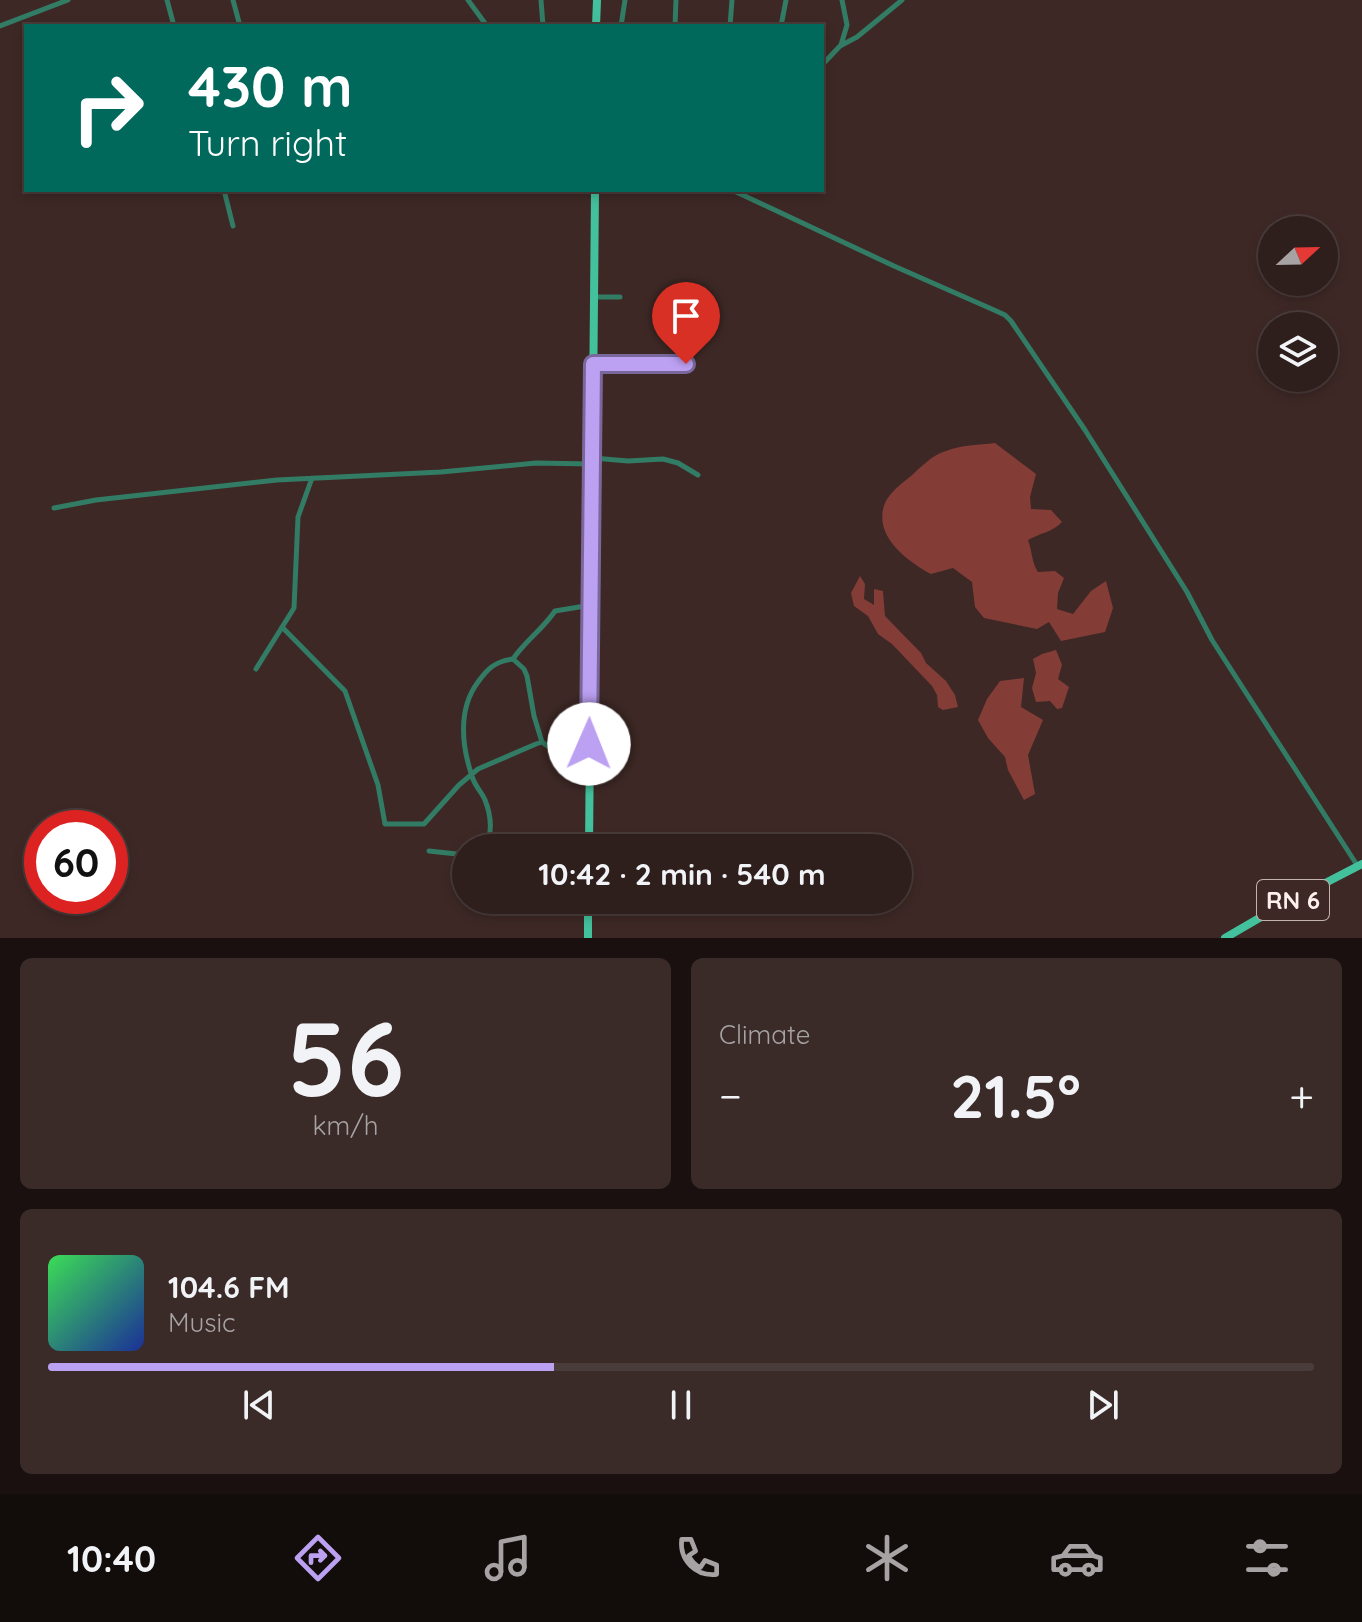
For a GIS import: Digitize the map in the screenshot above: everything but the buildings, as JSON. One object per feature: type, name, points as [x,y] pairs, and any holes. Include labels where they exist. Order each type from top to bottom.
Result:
[{"type":"main road","points":[[596,24],[597,0]]},
{"type":"main road","points":[[589,834],[595,192]]},
{"type":"main road","name":"RN 6","points":[[1225,938],[1360,865]]},
{"type":"main road","points":[[588,914],[588,938]]},
{"type":"street","points":[[0,26],[68,0]]},
{"type":"street","points":[[167,0],[173,24]]},
{"type":"street","points":[[233,0],[239,24]]},
{"type":"street","points":[[468,0],[486,24]]},
{"type":"street","points":[[541,0],[543,24]]},
{"type":"street","points":[[621,24],[625,0]]},
{"type":"street","points":[[675,24],[676,0]]},
{"type":"street","points":[[730,24],[732,0]]},
{"type":"street","points":[[781,24],[786,0]]},
{"type":"street","points":[[842,0],[850,33],[857,37]]},
{"type":"street","points":[[824,63],[840,46],[857,37],[902,0]]},
{"type":"street","points":[[840,46],[847,25]]},
{"type":"street","points":[[224,192],[233,226]]},
{"type":"street","points":[[736,192],[1005,315],[1011,321],[1085,430],[1187,592],[1212,640],[1360,865]]},
{"type":"street","points":[[594,297],[620,297]]},
{"type":"street","points":[[593,364],[686,364]]},
{"type":"street","points":[[54,508],[211,487],[546,463],[663,459],[678,463],[698,475]]},
{"type":"street","points":[[256,669],[294,608],[298,517],[312,478]]},
{"type":"street","points":[[489,834],[490,818],[485,798],[475,784],[464,747],[464,720],[470,692],[493,664],[513,659],[555,611],[591,605]]},
{"type":"street","points":[[282,627],[345,691],[378,785],[385,824],[424,824],[478,769],[542,742]]},
{"type":"street","points":[[513,659],[527,676],[542,742],[563,751],[590,751]]},
{"type":"street","points":[[429,851],[452,853]]},
{"type":"shaded area","points":[[995,443],[1036,474],[1030,497],[1031,509],[1051,510],[1062,522],[1028,540],[1038,572],[1055,571],[1064,578],[1058,593],[1057,609],[1073,614],[1091,591],[1106,581],[1113,608],[1105,632],[1061,641],[1049,622],[1037,629],[984,618],[975,607],[972,582],[953,568],[931,574],[902,554],[888,536],[882,515],[885,503],[900,485],[941,453],[964,446]]},
{"type":"shaded area","points":[[860,576],[865,584],[864,599],[874,605],[874,589],[883,591],[885,616],[946,681],[958,707],[943,710],[938,707],[932,686],[892,644],[878,634],[868,616],[854,606],[851,593]]},
{"type":"shaded area","points":[[1056,650],[1062,665],[1058,679],[1069,687],[1062,708],[1057,709],[1050,701],[1036,702],[1032,688],[1036,673],[1033,659]]},
{"type":"shaded area","points":[[1024,678],[1021,707],[1043,720],[1028,755],[1035,794],[1024,800],[1008,770],[1005,757],[988,738],[978,720],[987,699],[1000,681]]},
{"type":"route","points":[[589,744],[593,364],[686,364]]}]
